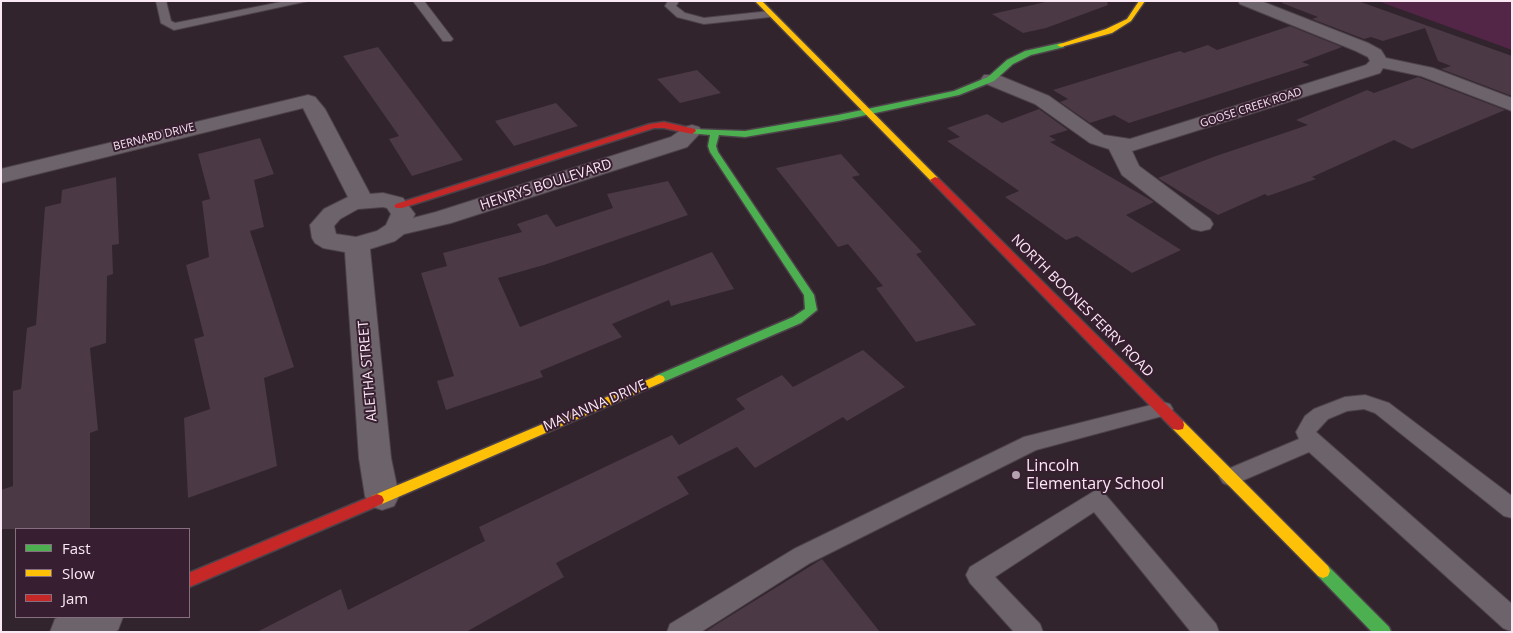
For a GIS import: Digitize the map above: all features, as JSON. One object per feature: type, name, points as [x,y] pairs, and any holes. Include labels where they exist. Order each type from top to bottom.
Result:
[{"type":"street","name":"NORTH BOONES FERRY ROAD","points":[[758,1],[1383,632]]},
{"type":"street","points":[[991,79],[1010,62],[1028,53],[1081,41],[1121,25],[1136,12],[1142,1]]},
{"type":"street","points":[[1246,1],[1362,47],[1375,54],[1379,62],[1426,72],[1512,105]]},
{"type":"street","name":"GOOSE CREEK ROAD","points":[[991,79],[1042,100],[1088,134],[1118,145],[1142,143],[1373,69],[1379,62]]},
{"type":"street","name":"HENRYS BOULEVARD","points":[[397,217],[443,218],[679,142],[692,131],[755,133],[956,93],[991,79]]},
{"type":"street","name":"BERNARD DRIVE","points":[[1,176],[308,101],[315,109],[362,201]]},
{"type":"street","name":"MAYANNA DRIVE","points":[[190,580],[797,320],[811,310],[809,295],[714,152],[712,146],[715,133]]},
{"type":"street","points":[[1118,145],[1130,170],[1201,224]]},
{"type":"street","points":[[383,200],[397,217],[372,242],[357,245],[332,243],[324,238],[322,225],[332,214],[342,207],[362,201],[383,200]]},
{"type":"street","name":"ALETHA STREET","points":[[357,245],[375,458],[382,496]]},
{"type":"street","points":[[69,632],[102,618]]},
{"type":"lane","points":[[161,1],[166,24],[174,27],[303,1]]},
{"type":"lane","points":[[418,1],[448,38]]},
{"type":"lane","points":[[674,1],[670,6],[681,15],[704,21],[770,14]]},
{"type":"lane","points":[[1512,509],[1382,408],[1365,402],[1344,404],[1321,414],[1312,421],[1306,432],[1312,442],[1512,620]]},
{"type":"lane","points":[[679,632],[802,556],[1030,443],[1163,409]]},
{"type":"lane","points":[[1230,477],[1312,442]]},
{"type":"lane","points":[[1032,632],[978,575],[1096,499],[1207,632]]},
{"type":"shaded area","points":[[1378,1],[1512,1],[1512,50]]},
{"type":"building","points":[[1050,1],[1107,1],[1108,5],[1046,28],[1023,33],[992,14]]},
{"type":"building","points":[[1282,1],[1358,1],[1512,56],[1512,96],[1441,69],[1451,66],[1438,61],[1425,28],[1383,41],[1371,37],[1364,39],[1312,19],[1318,17],[1282,3]]},
{"type":"building","points":[[1290,26],[1342,47],[1302,62],[1310,65],[1129,123],[1114,115],[1090,123],[1060,102],[1068,99],[1053,90],[1180,51],[1184,53],[1208,45],[1217,50]]},
{"type":"building","points":[[378,47],[463,160],[412,176],[389,139],[399,136],[343,56]]},
{"type":"building","points":[[697,70],[721,93],[680,103],[657,79]]},
{"type":"building","points":[[1418,77],[1505,110],[1412,149],[1394,140],[1312,177],[1316,179],[1268,196],[1265,194],[1218,215],[1158,178],[1308,125],[1296,120],[1367,90],[1374,93]]},
{"type":"building","points":[[556,103],[578,126],[514,146],[495,121]]},
{"type":"building","points":[[1039,109],[1068,130],[1049,136],[1056,140],[1050,142],[1154,202],[1126,215],[1181,250],[1132,273],[1077,236],[1066,240],[1005,197],[1019,191],[947,141],[960,137],[947,128],[987,114],[1002,123]]},
{"type":"building","points":[[260,138],[274,174],[254,180],[264,227],[250,231],[294,367],[264,378],[277,466],[188,498],[184,418],[210,409],[194,339],[204,336],[186,265],[209,257],[202,201],[210,199],[198,154]]},
{"type":"building","points":[[841,154],[860,175],[852,177],[922,252],[916,254],[976,325],[916,342],[876,288],[883,286],[848,244],[838,247],[776,168]]},
{"type":"building","points":[[116,177],[119,244],[112,245],[113,274],[107,276],[106,343],[90,348],[98,430],[90,433],[90,528],[1,529],[1,490],[13,486],[13,391],[21,389],[27,328],[36,325],[45,207],[61,203],[62,190]]},
{"type":"building","points":[[668,181],[688,215],[544,265],[498,278],[520,327],[712,252],[734,289],[671,306],[669,300],[612,324],[622,337],[540,371],[543,377],[446,410],[437,381],[454,376],[421,273],[447,266],[443,253],[522,232],[517,224],[547,214],[556,227],[613,208],[607,194]]},
{"type":"building","points":[[863,350],[905,387],[847,421],[843,417],[755,468],[737,447],[677,477],[689,494],[556,563],[564,577],[466,632],[257,632],[341,589],[348,610],[485,541],[479,527],[672,435],[679,445],[745,409],[736,399],[782,375],[793,387]]},
{"type":"building","points":[[822,559],[880,632],[705,632],[717,624]]},
{"type":"traffic: fast","points":[[692,131],[745,134],[838,118],[956,93],[991,79],[1010,62],[1028,53],[1061,45]]},
{"type":"traffic: fast","points":[[659,379],[797,320],[811,310],[809,295],[714,152],[712,146],[715,133]]},
{"type":"traffic: fast","points":[[1323,571],[1383,632]]},
{"type":"traffic: slow","points":[[758,1],[935,180]]},
{"type":"traffic: slow","points":[[1061,45],[1109,31],[1129,20],[1142,1]]},
{"type":"traffic: slow","points":[[377,500],[659,379]]},
{"type":"traffic: slow","points":[[1178,425],[1323,571]]},
{"type":"traffic: jam","points":[[399,206],[653,126],[664,125],[692,131]]},
{"type":"traffic: jam","points":[[935,180],[1178,425]]},
{"type":"traffic: jam","points":[[190,580],[377,500]]},
{"type":"place","name":"Lincoln Elementary School","points":[[1016,475]]}]
